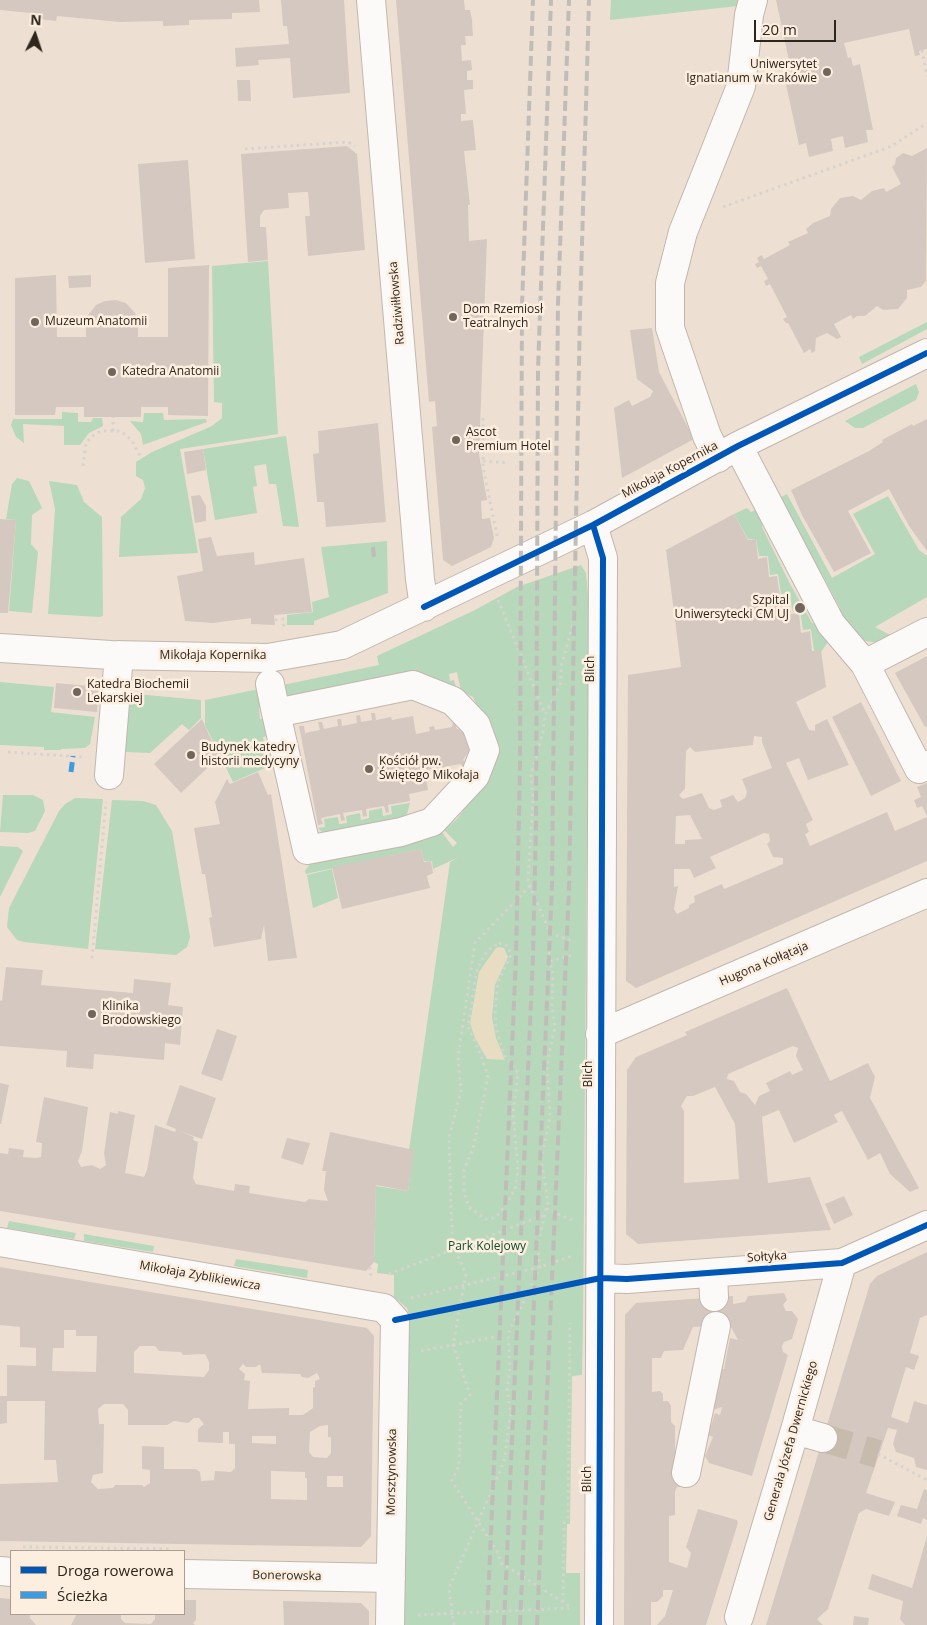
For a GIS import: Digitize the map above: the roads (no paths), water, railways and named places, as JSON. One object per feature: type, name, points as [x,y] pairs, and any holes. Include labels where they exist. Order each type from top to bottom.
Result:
[{"type":"street","name":"Radziwiłłowska","points":[[371,0],[420,579],[424,607]]},
{"type":"street","points":[[753,0],[749,15],[741,86],[683,232],[670,283],[670,328],[707,436],[728,452],[768,503],[831,624],[865,664],[919,769],[927,765]]},
{"type":"street","name":"Mikołaja Kopernika","points":[[0,648],[119,655],[268,658],[342,645],[593,525],[728,452],[927,353]]},
{"type":"street","name":"Blich","points":[[593,525],[603,558],[599,1625]]},
{"type":"street","points":[[865,664],[927,632]]},
{"type":"street","points":[[109,774],[119,655]]},
{"type":"street","points":[[270,684],[276,713],[307,850],[401,832],[432,822],[475,776],[485,750],[476,725],[453,701],[412,685],[276,713]]},
{"type":"street","name":"Hugona Kołłątaja","points":[[600,1034],[927,893]]},
{"type":"street","name":"Sołtyka","points":[[601,1278],[627,1278],[714,1285],[842,1263],[927,1225]]},
{"type":"street","name":"Mikołaja Zyblikiewicza","points":[[0,1242],[384,1308],[395,1320]]},
{"type":"street","name":"Generała Józefa Dwernickiego","points":[[738,1618],[795,1430],[842,1263]]},
{"type":"street","name":"Morsztynowska","points":[[395,1320],[391,1578],[401,1620]]},
{"type":"street","points":[[686,1473],[716,1326]]},
{"type":"street","points":[[795,1430],[823,1438]]},
{"type":"street","name":"Bonerowska","points":[[185,1574],[391,1578]]},
{"type":"tunnel","points":[[823,1438],[878,1454]]},
{"type":"railway","points":[[487,1625],[516,956],[520,769],[522,305],[533,0]]},
{"type":"railway","points":[[504,1625],[533,956],[536,827],[538,370],[551,0]]},
{"type":"railway","points":[[520,1625],[552,886],[558,303],[569,0]]},
{"type":"railway","points":[[537,1625],[569,888],[580,313],[589,0]]},
{"type":"railway","points":[[373,547],[374,558]]},
{"type":"place","name":"Uniwersytet Ignatianum w Krakówie","points":[[827,72]]},
{"type":"place","name":"Dom Rzemiosł Teatralnych","points":[[453,317]]},
{"type":"place","name":"Muzeum Anatomii","points":[[35,322]]},
{"type":"place","name":"Katedra Anatomii","points":[[112,372]]},
{"type":"place","name":"Ascot Premium Hotel","points":[[456,440]]},
{"type":"place","name":"Szpital Uniwersytecki CM UJ","points":[[800,608]]},
{"type":"place","name":"Katedra Biochemii Lekarskiej","points":[[77,692]]},
{"type":"place","name":"Budynek katedry historii medycyny","points":[[191,755]]},
{"type":"place","name":"Kościół pw. Świętego Mikołaja","points":[[369,769]]},
{"type":"place","name":"Klinika Brodowskiego","points":[[92,1014]]},
{"type":"park label","name":"Park Kolejowy","points":[[487,1247]]}]
